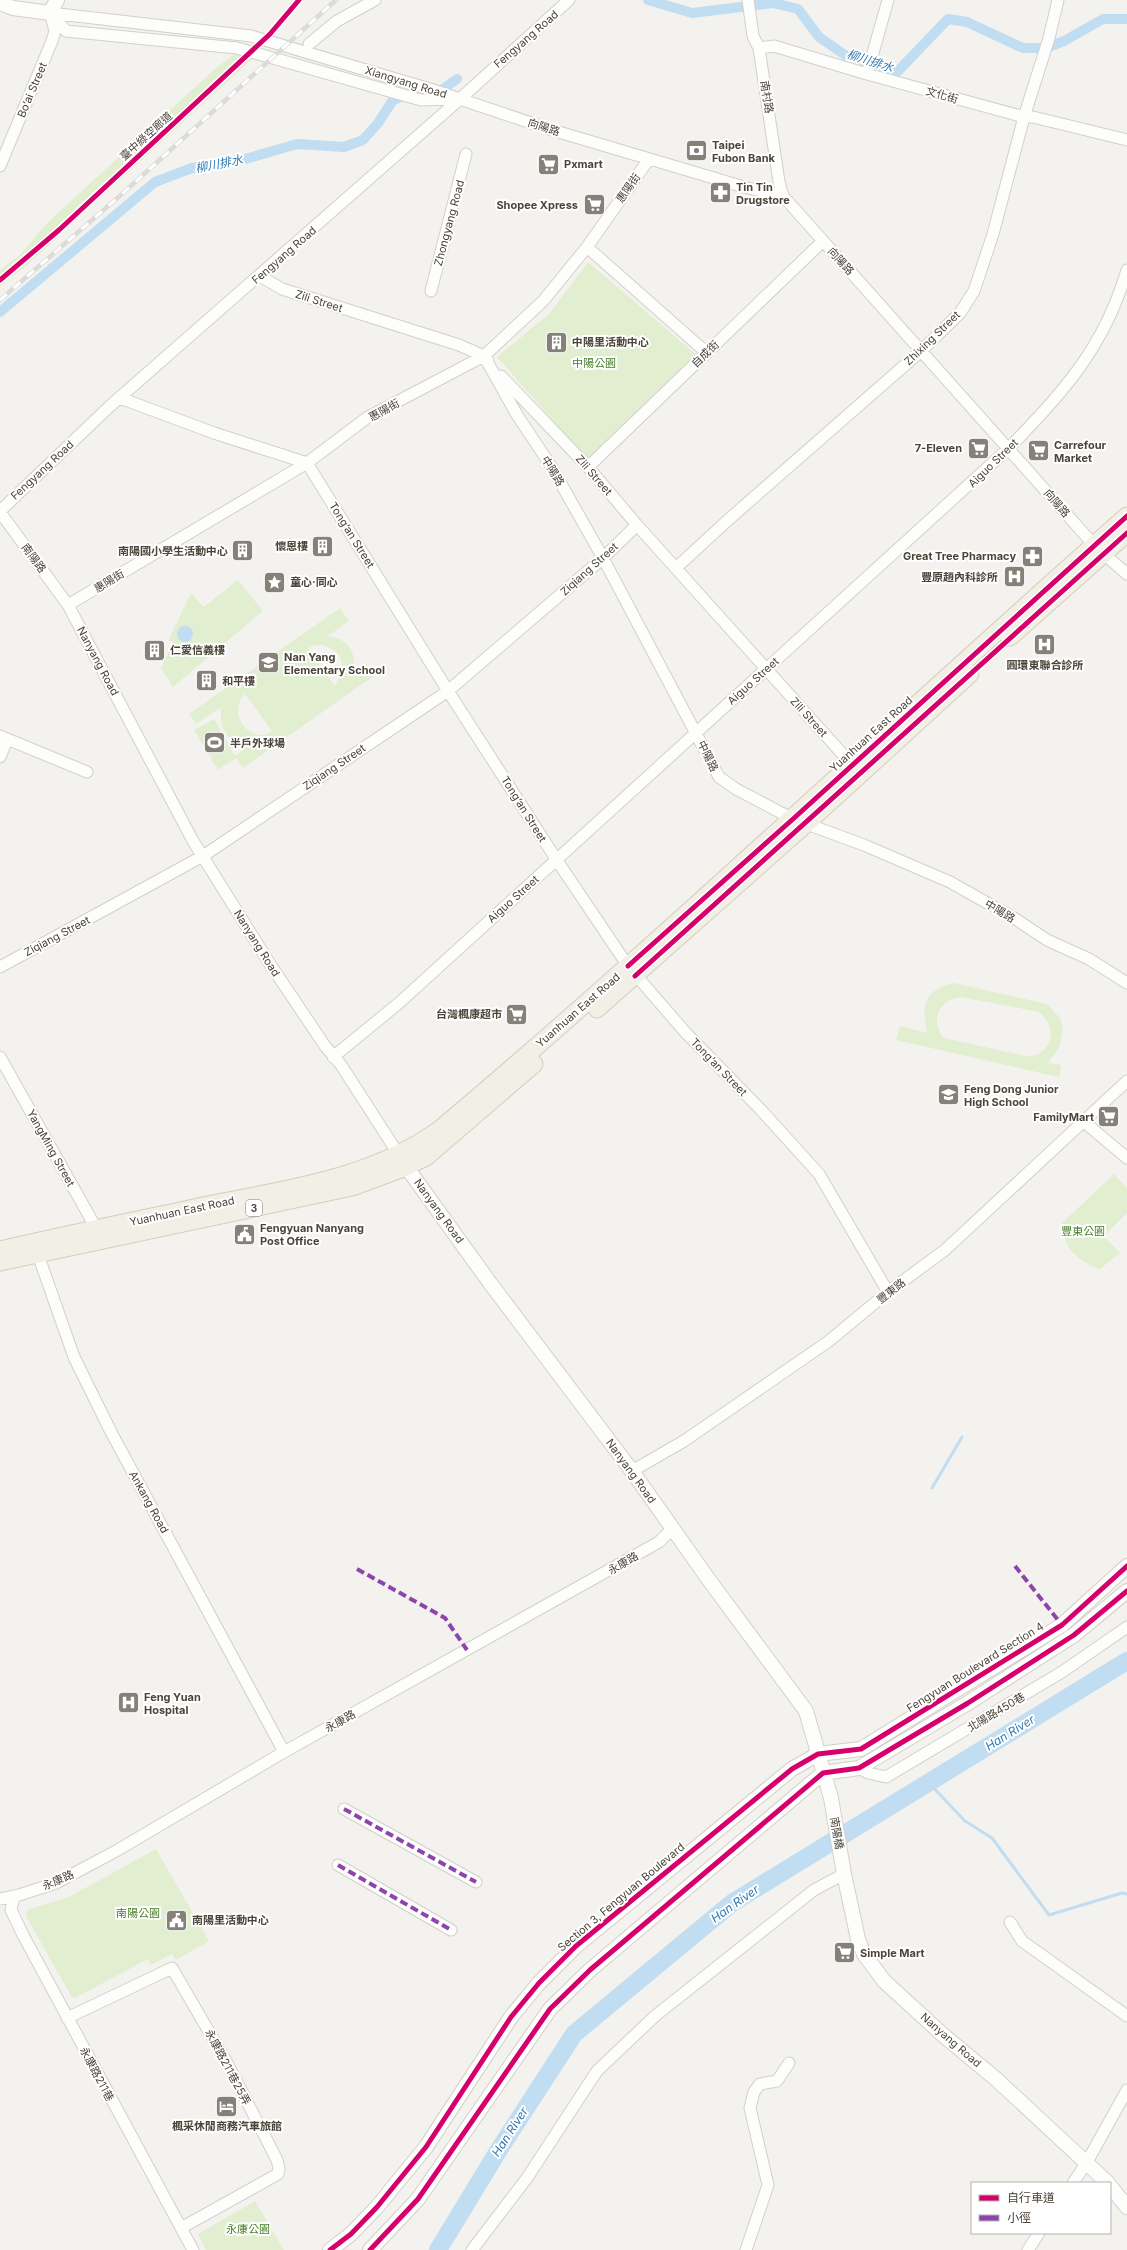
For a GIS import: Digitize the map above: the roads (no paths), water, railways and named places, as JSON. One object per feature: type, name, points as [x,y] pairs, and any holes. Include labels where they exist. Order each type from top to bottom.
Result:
[{"type":"main road","name":"Yuanhuan East Road","points":[[0,1262],[36,1248],[98,1234],[352,1187],[402,1161],[632,971],[800,821],[1098,550],[1127,516]]},
{"type":"main road","name":"Yuanhuan East Road","points":[[1098,550],[1127,533]]},
{"type":"main road","name":"Yuanhuan East Road","points":[[0,1250],[36,1248]]},
{"type":"street","points":[[0,3],[13,8],[50,13],[57,0]]},
{"type":"street","points":[[309,44],[337,22],[375,0]]},
{"type":"street","name":"Fengyang Road","points":[[0,511],[120,398],[460,99],[569,0]]},
{"type":"street","name":"南村路","points":[[748,0],[753,36],[760,48],[779,182],[783,196]]},
{"type":"street","points":[[868,74],[888,0]]},
{"type":"street","name":"Zhixing Street","points":[[676,568],[734,514],[921,351],[960,313],[974,291],[993,234],[1024,117],[1049,38],[1058,0]]},
{"type":"street","name":"Xiangyang Road","points":[[50,13],[251,36],[430,88],[460,99]]},
{"type":"street","name":"Xiangyang Road","points":[[50,13],[66,31],[237,48],[421,100],[460,99]]},
{"type":"street","name":"Bo’ai Street","points":[[0,166],[52,41],[55,31],[50,13]]},
{"type":"street","name":"文化街","points":[[760,48],[774,46],[868,74],[1024,117],[1033,117],[1127,140]]},
{"type":"street","name":"向陽路","points":[[460,99],[552,130],[744,187],[783,196],[921,351],[1010,448],[1098,550],[1127,574]]},
{"type":"street","name":"Zhongyang Road","points":[[431,291],[466,154]]},
{"type":"street","name":"惠陽街","points":[[68,605],[307,463],[368,418],[484,356],[543,301],[587,247],[649,159]]},
{"type":"street","name":"自成街","points":[[588,466],[823,241]]},
{"type":"street","points":[[587,247],[707,353]]},
{"type":"street","name":"Aiguo Street","points":[[333,1057],[399,1003],[1010,448],[1074,378],[1095,347],[1117,304],[1127,270]]},
{"type":"street","name":"Zili Street","points":[[260,276],[282,289],[459,345],[484,356],[507,383],[588,466],[637,525],[856,770]]},
{"type":"street","name":"中陽路","points":[[484,356],[517,415],[550,466],[603,558],[697,733],[718,777],[736,789],[800,821],[864,845],[950,882],[1014,918],[1047,940],[1088,959],[1127,983]]},
{"type":"street","points":[[120,398],[214,433],[307,463]]},
{"type":"street","name":"Tong’an Street","points":[[307,463],[448,691],[556,860],[632,971],[685,1032],[761,1110],[819,1174],[888,1292]]},
{"type":"street","name":"南陽路","points":[[0,511],[68,605]]},
{"type":"street","name":"Ziqiang Street","points":[[0,967],[203,856],[448,691],[603,558],[637,525]]},
{"type":"street","name":"Nanyang Road","points":[[68,605],[193,841],[270,964],[333,1057],[341,1065],[402,1161],[490,1283],[632,1471],[806,1711],[831,1798]]},
{"type":"street","points":[[0,757],[4,738],[87,772]]},
{"type":"street","name":"YangMing Street","points":[[0,1057],[98,1234]]},
{"type":"street","name":"豐東路","points":[[632,1471],[684,1441],[829,1341],[888,1292],[945,1250],[1127,1081]]},
{"type":"street","points":[[1083,1121],[1127,1158]]},
{"type":"street","name":"Ankang Road","points":[[36,1248],[74,1357],[110,1432],[284,1752]]},
{"type":"street","name":"永康路","points":[[0,1899],[56,1883],[116,1851],[284,1752],[660,1542],[673,1528]]},
{"type":"street","name":"Fengyuan Boulevard Section 4","points":[[818,1754],[861,1749],[1062,1626],[1127,1566]]},
{"type":"street","points":[[370,2250],[418,2199],[550,2008],[590,1970],[823,1773],[860,1768],[968,1703],[1074,1635],[1127,1592]]},
{"type":"street","name":"北陽路450巷","points":[[860,1768],[868,1773],[886,1777],[1062,1672],[1127,1627]]},
{"type":"street","name":"Section 3, Fengyuan Boulevard","points":[[330,2250],[350,2234],[377,2207],[426,2147],[511,2017],[539,1983],[576,1946],[792,1770],[818,1754]]},
{"type":"street","name":"南陽橋","points":[[831,1798],[844,1871]]},
{"type":"street","points":[[344,1809],[476,1882]]},
{"type":"street","points":[[338,1865],[451,1930]]},
{"type":"street","points":[[472,2250],[527,2178],[597,2071],[655,2016],[814,1890],[844,1871]]},
{"type":"street","name":"Nanyang Road","points":[[844,1871],[858,1939],[864,1954],[884,1981],[943,2035],[996,2079],[1107,2182]]},
{"type":"street","name":"永康路211巷","points":[[14,1896],[11,1910],[67,2018],[192,2250]]},
{"type":"street","points":[[1010,1922],[1022,1941],[1127,2016]]},
{"type":"street","name":"永康路211巷25弄","points":[[67,2018],[172,1968],[226,2062],[277,2160],[279,2168],[278,2174],[181,2228]]},
{"type":"street","points":[[746,2250],[768,2185],[750,2108],[754,2092],[760,2084],[777,2081],[789,2063]]},
{"type":"street","points":[[1074,2182],[1087,2162],[1127,2090]]},
{"type":"street","points":[[1111,2187],[1127,2208]]},
{"type":"street","points":[[1028,2250],[1038,2234]]},
{"type":"water","points":[[185,626],[191,628],[193,634],[191,640],[185,642],[179,640],[177,634],[179,628]]},
{"type":"waterway","name":"柳川排水","points":[[648,0],[692,13],[773,3],[798,9],[819,37],[845,55],[898,71],[948,19],[967,22],[1023,48],[1046,48],[1064,41],[1103,19],[1127,19]]},
{"type":"waterway","name":"柳川排水","points":[[433,96],[457,79]]},
{"type":"waterway","name":"柳川排水","points":[[0,312],[155,182],[192,168],[249,158],[297,144],[344,147],[363,140],[378,123],[393,100],[403,96],[408,97]]},
{"type":"waterway","points":[[932,1488],[962,1437]]},
{"type":"waterway","name":"Han River","points":[[438,2250],[500,2148],[574,2034],[732,1903],[1127,1661]]},
{"type":"waterway","points":[[928,1782],[965,1821],[992,1838],[1049,1915],[1122,1893],[1127,1894]]},
{"type":"railway","points":[[0,300],[122,194],[336,0]]},
{"type":"place","name":"Taipei Fubon Bank","points":[[696,151]]},
{"type":"place","name":"Pxmart","points":[[548,164]]},
{"type":"place","name":"Tin Tin Drugstore","points":[[721,193]]},
{"type":"place","name":"Shopee Xpress","points":[[594,205]]},
{"type":"place","name":"中陽里活動中心","points":[[556,342]]},
{"type":"place","name":"7-Eleven","points":[[978,448]]},
{"type":"place","name":"Carrefour Market","points":[[1038,451]]},
{"type":"place","name":"懷恩樓","points":[[323,546]]},
{"type":"place","name":"南陽國小學生活動中心","points":[[243,551]]},
{"type":"place","name":"Great Tree Pharmacy","points":[[1032,556]]},
{"type":"place","name":"豐原趙內科診所","points":[[1014,577]]},
{"type":"place","name":"童心‧同心","points":[[275,582]]},
{"type":"place","name":"圓環東聯合診所","points":[[1045,645]]},
{"type":"place","name":"仁愛信義樓","points":[[154,650]]},
{"type":"place","name":"Nan Yang Elementary School","points":[[268,663]]},
{"type":"place","name":"和平樓","points":[[207,681]]},
{"type":"place","name":"半戶外球場","points":[[215,743]]},
{"type":"place","name":"台灣楓康超市","points":[[517,1014]]},
{"type":"place","name":"Feng Dong Junior High School","points":[[949,1095]]},
{"type":"place","name":"FamilyMart","points":[[1109,1117]]},
{"type":"place","name":"Fengyuan Nanyang Post Office","points":[[245,1234]]},
{"type":"place","name":"Feng Yuan Hospital","points":[[128,1703]]},
{"type":"place","name":"南陽里活動中心","points":[[176,1920]]},
{"type":"place","name":"Simple Mart","points":[[844,1953]]},
{"type":"place","name":"楓采休閒商務汽車旅館","points":[[227,2106]]},
{"type":"park label","name":"中陽公園","points":[[594,363]]},
{"type":"park label","name":"豐東公園","points":[[1083,1231]]},
{"type":"park label","name":"南陽公園","points":[[138,1913]]},
{"type":"park label","name":"永康公園","points":[[248,2229]]}]
